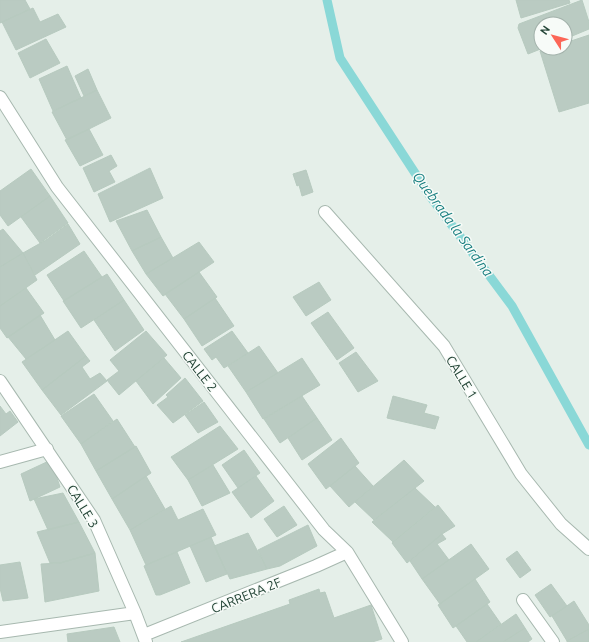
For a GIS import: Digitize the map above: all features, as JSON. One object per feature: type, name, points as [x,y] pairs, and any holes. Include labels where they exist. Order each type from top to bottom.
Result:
[{"type":"street","name":"CALLE 2","points":[[0,97],[56,187],[324,530],[347,552],[402,642]]},
{"type":"street","name":"CALLE 1","points":[[326,212],[444,346],[521,474],[561,524],[589,549]]},
{"type":"street","name":"CALLE 3","points":[[0,381],[94,520],[145,639]]},
{"type":"street","points":[[0,462],[47,449]]},
{"type":"street","name":"CARRERA 2F","points":[[145,639],[347,552]]},
{"type":"street","points":[[523,600],[553,642]]},
{"type":"street","points":[[0,632],[135,613]]},
{"type":"building","points":[[0,0],[25,0],[30,9],[0,23]]},
{"type":"building","points":[[516,0],[569,0],[570,3],[521,18]]},
{"type":"building","points":[[582,0],[589,22],[589,29],[573,36],[573,16],[540,16]]},
{"type":"building","points":[[33,8],[40,22],[58,14],[66,27],[16,50],[2,22]]},
{"type":"building","points":[[533,19],[533,52],[528,54],[518,28],[519,24]]},
{"type":"building","points":[[589,35],[589,103],[559,112],[542,56],[573,56],[573,40]]},
{"type":"building","points":[[46,39],[60,63],[30,78],[18,53]]},
{"type":"building","points":[[67,66],[81,98],[53,111],[39,79]]},
{"type":"building","points":[[88,69],[97,90],[84,96],[75,76]]},
{"type":"building","points":[[97,90],[111,118],[67,140],[52,112]]},
{"type":"building","points":[[89,129],[103,155],[80,166],[65,140]]},
{"type":"building","points":[[111,155],[117,166],[109,171],[115,182],[94,192],[83,168]]},
{"type":"building","points":[[150,168],[163,198],[110,222],[98,194]]},
{"type":"building","points":[[31,169],[50,196],[8,226],[0,215],[0,191]]},
{"type":"building","points":[[306,170],[313,192],[302,196],[299,185],[297,186],[293,174]]},
{"type":"building","points":[[50,196],[68,223],[40,243],[21,217]]},
{"type":"building","points":[[147,210],[161,237],[132,251],[116,221]]},
{"type":"building","points":[[68,224],[80,244],[35,275],[23,253],[46,240]]},
{"type":"building","points":[[3,229],[23,253],[0,267],[0,231]]},
{"type":"building","points":[[161,237],[173,258],[146,274],[132,251]]},
{"type":"building","points":[[199,242],[214,262],[163,296],[146,274]]},
{"type":"building","points":[[84,251],[102,277],[64,301],[47,275]]},
{"type":"building","points":[[23,253],[37,280],[0,306],[0,267]]},
{"type":"building","points":[[199,272],[217,297],[184,319],[165,294]]},
{"type":"building","points":[[107,274],[124,300],[81,328],[63,301]]},
{"type":"building","points":[[319,282],[331,300],[306,316],[293,297]]},
{"type":"building","points":[[26,288],[44,313],[7,338],[0,328],[0,306]]},
{"type":"building","points":[[215,298],[234,326],[202,346],[184,319]]},
{"type":"building","points":[[124,300],[144,330],[115,351],[94,320]]},
{"type":"building","points":[[328,312],[354,348],[337,360],[311,323]]},
{"type":"building","points":[[40,315],[55,340],[26,359],[8,337]]},
{"type":"building","points":[[68,331],[86,356],[42,390],[22,362]]},
{"type":"building","points":[[146,331],[167,355],[119,395],[107,380],[119,371],[110,360]]},
{"type":"building","points":[[232,331],[248,353],[224,368],[216,357],[212,360],[204,349]]},
{"type":"building","points":[[259,346],[278,373],[246,392],[228,366]]},
{"type":"building","points":[[356,352],[378,381],[358,392],[339,363]]},
{"type":"building","points":[[86,356],[90,361],[82,367],[90,379],[100,373],[107,381],[61,415],[42,390]]},
{"type":"building","points":[[164,358],[181,378],[153,404],[136,381]]},
{"type":"building","points":[[302,358],[320,385],[263,419],[246,392]]},
{"type":"building","points":[[185,378],[203,401],[173,423],[157,405],[168,397],[166,395]]},
{"type":"building","points":[[94,394],[113,421],[81,444],[61,416]]},
{"type":"building","points":[[302,396],[317,418],[280,443],[264,419]]},
{"type":"building","points":[[393,396],[427,405],[424,413],[439,417],[435,429],[387,418]]},
{"type":"building","points":[[204,402],[218,422],[198,433],[185,415]]},
{"type":"building","points":[[0,406],[6,414],[10,411],[18,422],[0,436]]},
{"type":"building","points":[[317,418],[332,440],[302,460],[288,438]]},
{"type":"building","points":[[117,419],[135,447],[96,471],[81,444]]},
{"type":"building","points":[[220,426],[238,449],[188,480],[171,457]]},
{"type":"building","points":[[341,438],[359,463],[326,489],[308,464]]},
{"type":"building","points":[[136,446],[151,473],[112,499],[96,471]]},
{"type":"building","points":[[244,450],[260,473],[238,488],[222,465]]},
{"type":"building","points":[[51,460],[60,487],[30,501],[21,474]]},
{"type":"building","points":[[404,460],[424,481],[374,520],[355,502]]},
{"type":"building","points":[[213,465],[230,493],[202,506],[188,480]]},
{"type":"building","points":[[355,466],[373,486],[349,507],[330,486]]},
{"type":"building","points":[[146,476],[165,509],[130,530],[112,499]]},
{"type":"building","points":[[256,476],[274,501],[251,518],[232,492]]},
{"type":"building","points":[[415,488],[435,507],[393,542],[372,522]]},
{"type":"building","points":[[63,493],[79,522],[48,530],[34,499]]},
{"type":"building","points":[[438,505],[455,526],[442,534],[407,563],[392,543]]},
{"type":"building","points":[[171,506],[178,520],[203,509],[216,535],[146,565],[130,530]]},
{"type":"building","points":[[284,506],[297,525],[277,537],[264,519]]},
{"type":"building","points":[[79,522],[95,553],[60,563],[50,563],[37,532]]},
{"type":"building","points":[[308,525],[317,546],[280,566],[267,569],[258,550]]},
{"type":"building","points":[[248,533],[267,569],[230,579],[214,546]]},
{"type":"building","points":[[442,534],[446,539],[437,544],[449,560],[422,579],[410,561]]},
{"type":"building","points":[[211,537],[227,574],[206,582],[190,546]]},
{"type":"building","points":[[471,544],[489,569],[440,604],[422,579]]},
{"type":"building","points":[[517,551],[531,570],[520,578],[506,559]]},
{"type":"building","points":[[177,552],[190,583],[160,595],[156,595],[144,566]]},
{"type":"building","points":[[95,553],[99,591],[45,602],[41,564],[60,563]]},
{"type":"building","points":[[20,562],[28,598],[3,601],[0,588],[0,565]]},
{"type":"building","points":[[475,579],[490,602],[453,628],[438,605]]},
{"type":"building","points":[[551,584],[567,606],[550,617],[535,595]]},
{"type":"building","points":[[319,589],[320,593],[325,592],[334,618],[371,605],[382,639],[372,642],[181,642],[290,604],[289,600]]},
{"type":"building","points":[[574,601],[589,625],[589,629],[567,641],[552,616]]},
{"type":"building","points":[[487,604],[501,624],[476,642],[467,642],[456,626]]},
{"type":"building","points":[[516,614],[525,628],[503,642],[476,642]]},
{"type":"building","points":[[114,627],[120,642],[68,642],[67,634]]},
{"type":"building","points":[[525,628],[532,639],[528,642],[503,642]]},
{"type":"building","points":[[589,629],[589,642],[567,642],[567,641]]},
{"type":"waterway","name":"Quebrada la Sardina","points":[[327,0],[340,58],[430,196],[512,306],[589,445]]}]
